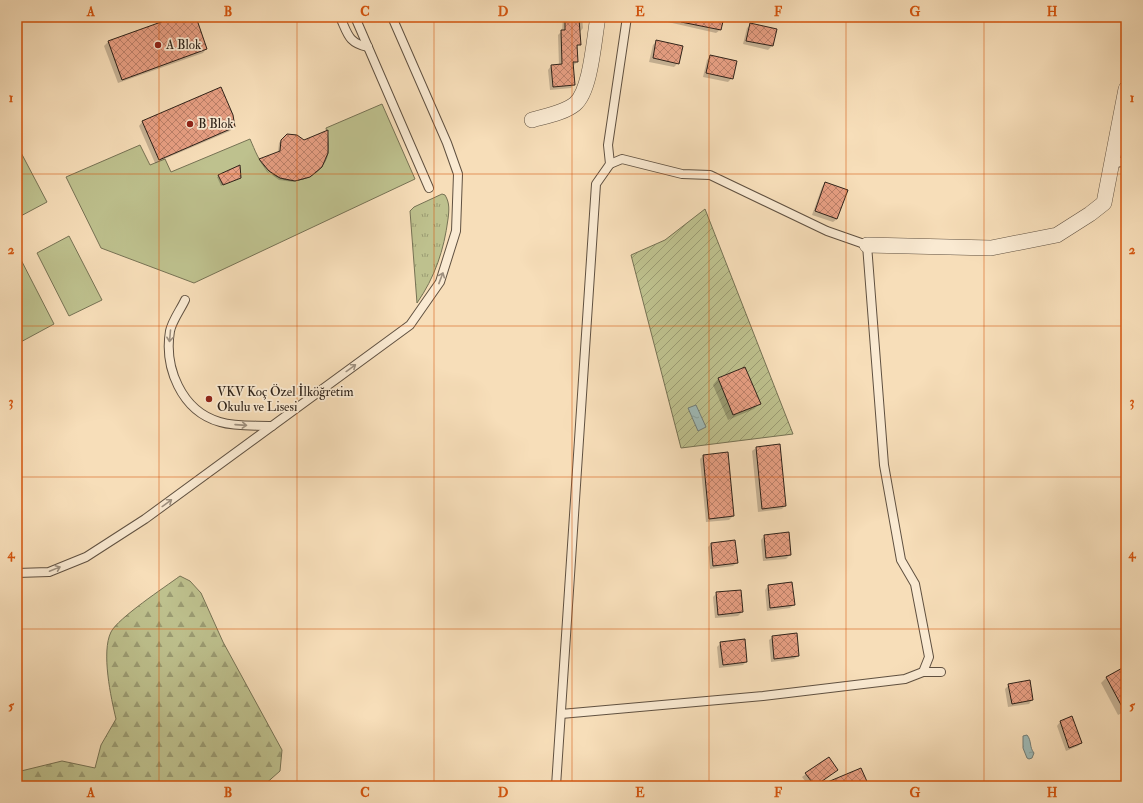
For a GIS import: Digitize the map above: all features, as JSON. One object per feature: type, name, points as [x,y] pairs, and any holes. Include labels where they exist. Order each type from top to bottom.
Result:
[{"type":"street","points":[[532,120],[569,109],[580,100],[587,86],[598,17]]},
{"type":"street","points":[[867,245],[992,248],[1056,235],[1090,214],[1104,203],[1119,163],[1126,89]]},
{"type":"lane","points":[[340,17],[350,39],[358,45],[368,46]]},
{"type":"lane","points":[[355,17],[429,188]]},
{"type":"lane","points":[[17,573],[49,572],[86,557],[145,519],[410,325],[440,282],[456,231],[458,174],[447,143],[392,17]]},
{"type":"lane","points":[[610,164],[608,145],[627,17]]},
{"type":"lane","points":[[556,786],[596,184],[610,164],[622,159],[682,174],[710,175],[827,231],[867,245],[884,465],[901,560],[915,584],[929,657],[923,672]]},
{"type":"lane","points":[[185,300],[170,329],[168,356],[173,376],[182,393],[195,408],[206,416],[220,422],[272,426]]},
{"type":"lane","points":[[561,714],[763,696],[905,679],[923,672],[941,672]]},
{"type":"green space","points":[[382,104],[415,179],[194,283],[101,248],[66,177],[140,145],[150,165],[165,159],[171,172],[250,139],[260,160],[269,171],[277,177],[286,180],[304,179],[319,170],[325,162],[328,153],[326,128]]},
{"type":"green space","points":[[17,145],[47,202],[17,218]]},
{"type":"green space","points":[[442,194],[447,198],[449,207],[444,242],[434,273],[417,303],[410,211],[414,207]]},
{"type":"green space","points":[[705,209],[793,434],[681,448],[631,255],[665,240]]},
{"type":"green space","points":[[69,236],[102,300],[69,316],[37,253]]},
{"type":"green space","points":[[17,252],[54,324],[17,344]]},
{"type":"green space","points":[[180,576],[190,581],[201,593],[223,642],[282,750],[280,771],[263,786],[17,786],[17,772],[62,761],[95,768],[101,745],[116,719],[107,663],[108,641],[111,632],[115,626],[132,611]]},
{"type":"water","points":[[696,405],[706,427],[698,431],[688,408]]},
{"type":"water","points":[[1027,735],[1034,753],[1032,758],[1029,759],[1027,758],[1023,748],[1023,736]]},
{"type":"building","name":"A Blok","points":[[175,17],[196,17],[207,49],[122,80],[108,41]]},
{"type":"building","points":[[565,17],[578,17],[579,19],[581,45],[577,45],[578,62],[573,62],[575,85],[553,87],[551,65],[562,64],[561,30],[565,30]]},
{"type":"building","points":[[682,17],[724,17],[721,30],[681,22]]},
{"type":"building","points":[[750,23],[777,29],[773,46],[746,41]]},
{"type":"building","points":[[656,40],[683,46],[679,64],[653,58]]},
{"type":"building","points":[[710,55],[737,61],[733,79],[706,73]]},
{"type":"building","name":"B Blok","points":[[221,87],[233,115],[235,127],[159,160],[142,121]]},
{"type":"building","points":[[328,130],[328,153],[322,167],[310,177],[295,181],[280,178],[269,171],[259,159],[280,151],[281,140],[287,134],[297,135],[304,140]]},
{"type":"building","points":[[240,165],[241,178],[223,185],[218,175]]},
{"type":"building","points":[[825,182],[848,190],[837,219],[815,211]]},
{"type":"building","points":[[745,367],[761,404],[733,415],[718,378]]},
{"type":"building","points":[[780,444],[786,506],[762,509],[756,447]]},
{"type":"building","points":[[728,452],[734,516],[709,519],[703,455]]},
{"type":"building","points":[[789,532],[791,555],[766,558],[764,535]]},
{"type":"building","points":[[735,540],[738,563],[713,566],[711,543]]},
{"type":"building","points":[[792,582],[795,605],[770,608],[768,585]]},
{"type":"building","points":[[741,590],[743,612],[718,615],[716,592]]},
{"type":"building","points":[[797,633],[799,656],[774,659],[772,636]]},
{"type":"building","points":[[745,639],[747,662],[723,665],[720,642]]},
{"type":"building","points":[[1126,666],[1126,714],[1106,677]]},
{"type":"building","points":[[1030,680],[1033,700],[1012,704],[1008,684]]},
{"type":"building","points":[[1072,716],[1082,743],[1069,748],[1060,721]]},
{"type":"building","points":[[829,757],[838,770],[815,786],[805,773]]},
{"type":"building","points":[[861,768],[869,786],[818,786]]},
{"type":"place","name":"A Blok","points":[[158,45]]},
{"type":"place","name":"B Blok","points":[[190,124]]},
{"type":"place","name":"VKV Koç Özel İlköğretim Okulu ve Lisesi","points":[[209,399]]}]
